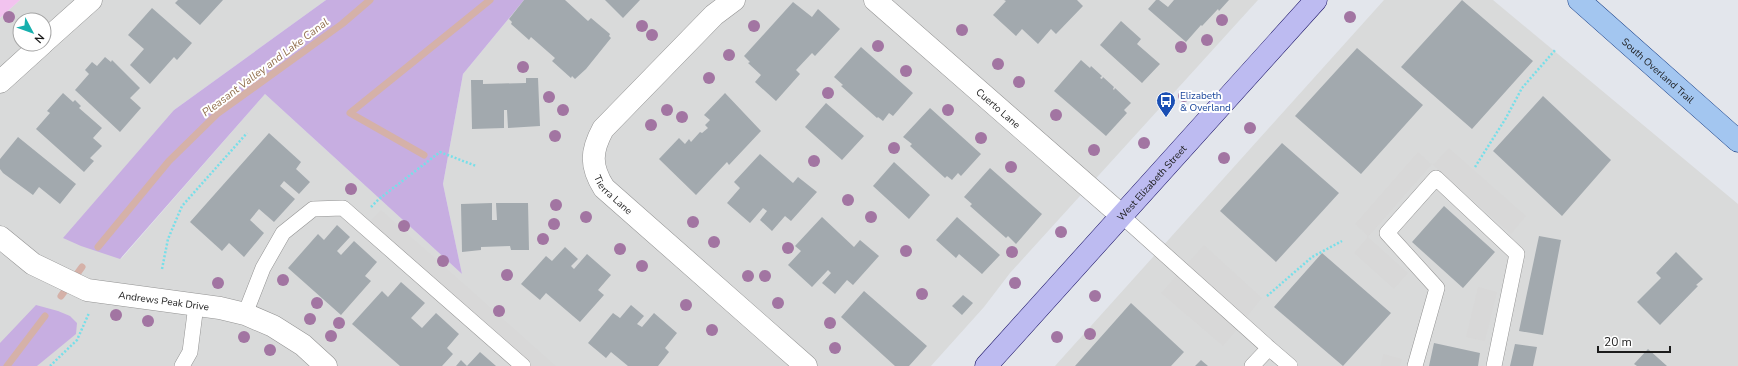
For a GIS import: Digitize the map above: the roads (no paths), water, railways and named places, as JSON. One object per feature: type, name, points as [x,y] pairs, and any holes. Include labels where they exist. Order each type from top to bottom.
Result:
[{"type":"main road","name":"West Elizabeth Street","points":[[986,366],[1315,0]]},
{"type":"main road","name":"South Overland Trail","points":[[1579,0],[1738,141]]},
{"type":"street","points":[[52,35],[91,0]]},
{"type":"street","name":"Tierra Lane","points":[[734,0],[714,15],[603,129],[596,142],[593,156],[596,176],[604,188],[806,366]]},
{"type":"street","name":"Cuerto Lane","points":[[875,0],[1122,216]]},
{"type":"street","points":[[0,82],[33,52]]},
{"type":"street","name":"Andrews Peak Drive","points":[[0,237],[32,264],[92,291],[196,305],[245,314],[274,326],[303,345],[326,366]]},
{"type":"lane","points":[[1415,366],[1437,288],[1387,233],[1436,178],[1516,254],[1494,366]]},
{"type":"lane","points":[[245,314],[263,268],[283,233],[313,209],[343,208],[523,366]]},
{"type":"lane","points":[[1122,216],[1290,366]]},
{"type":"lane","points":[[182,366],[190,352],[196,305]]},
{"type":"lane","points":[[1252,366],[1269,348]]},
{"type":"waterway","name":"Pleasant Valley and Lake Canal","points":[[98,247],[169,161],[217,114],[342,24],[370,0]]},
{"type":"waterway","points":[[424,155],[350,113],[490,0]]},
{"type":"waterway","name":"Pleasant Valley and Lake Canal","points":[[61,296],[82,267]]},
{"type":"waterway","name":"Pleasant Valley and Lake Canal","points":[[7,366],[45,316]]},
{"type":"place","name":"Elizabeth & Overland","points":[[1166,118]]}]
